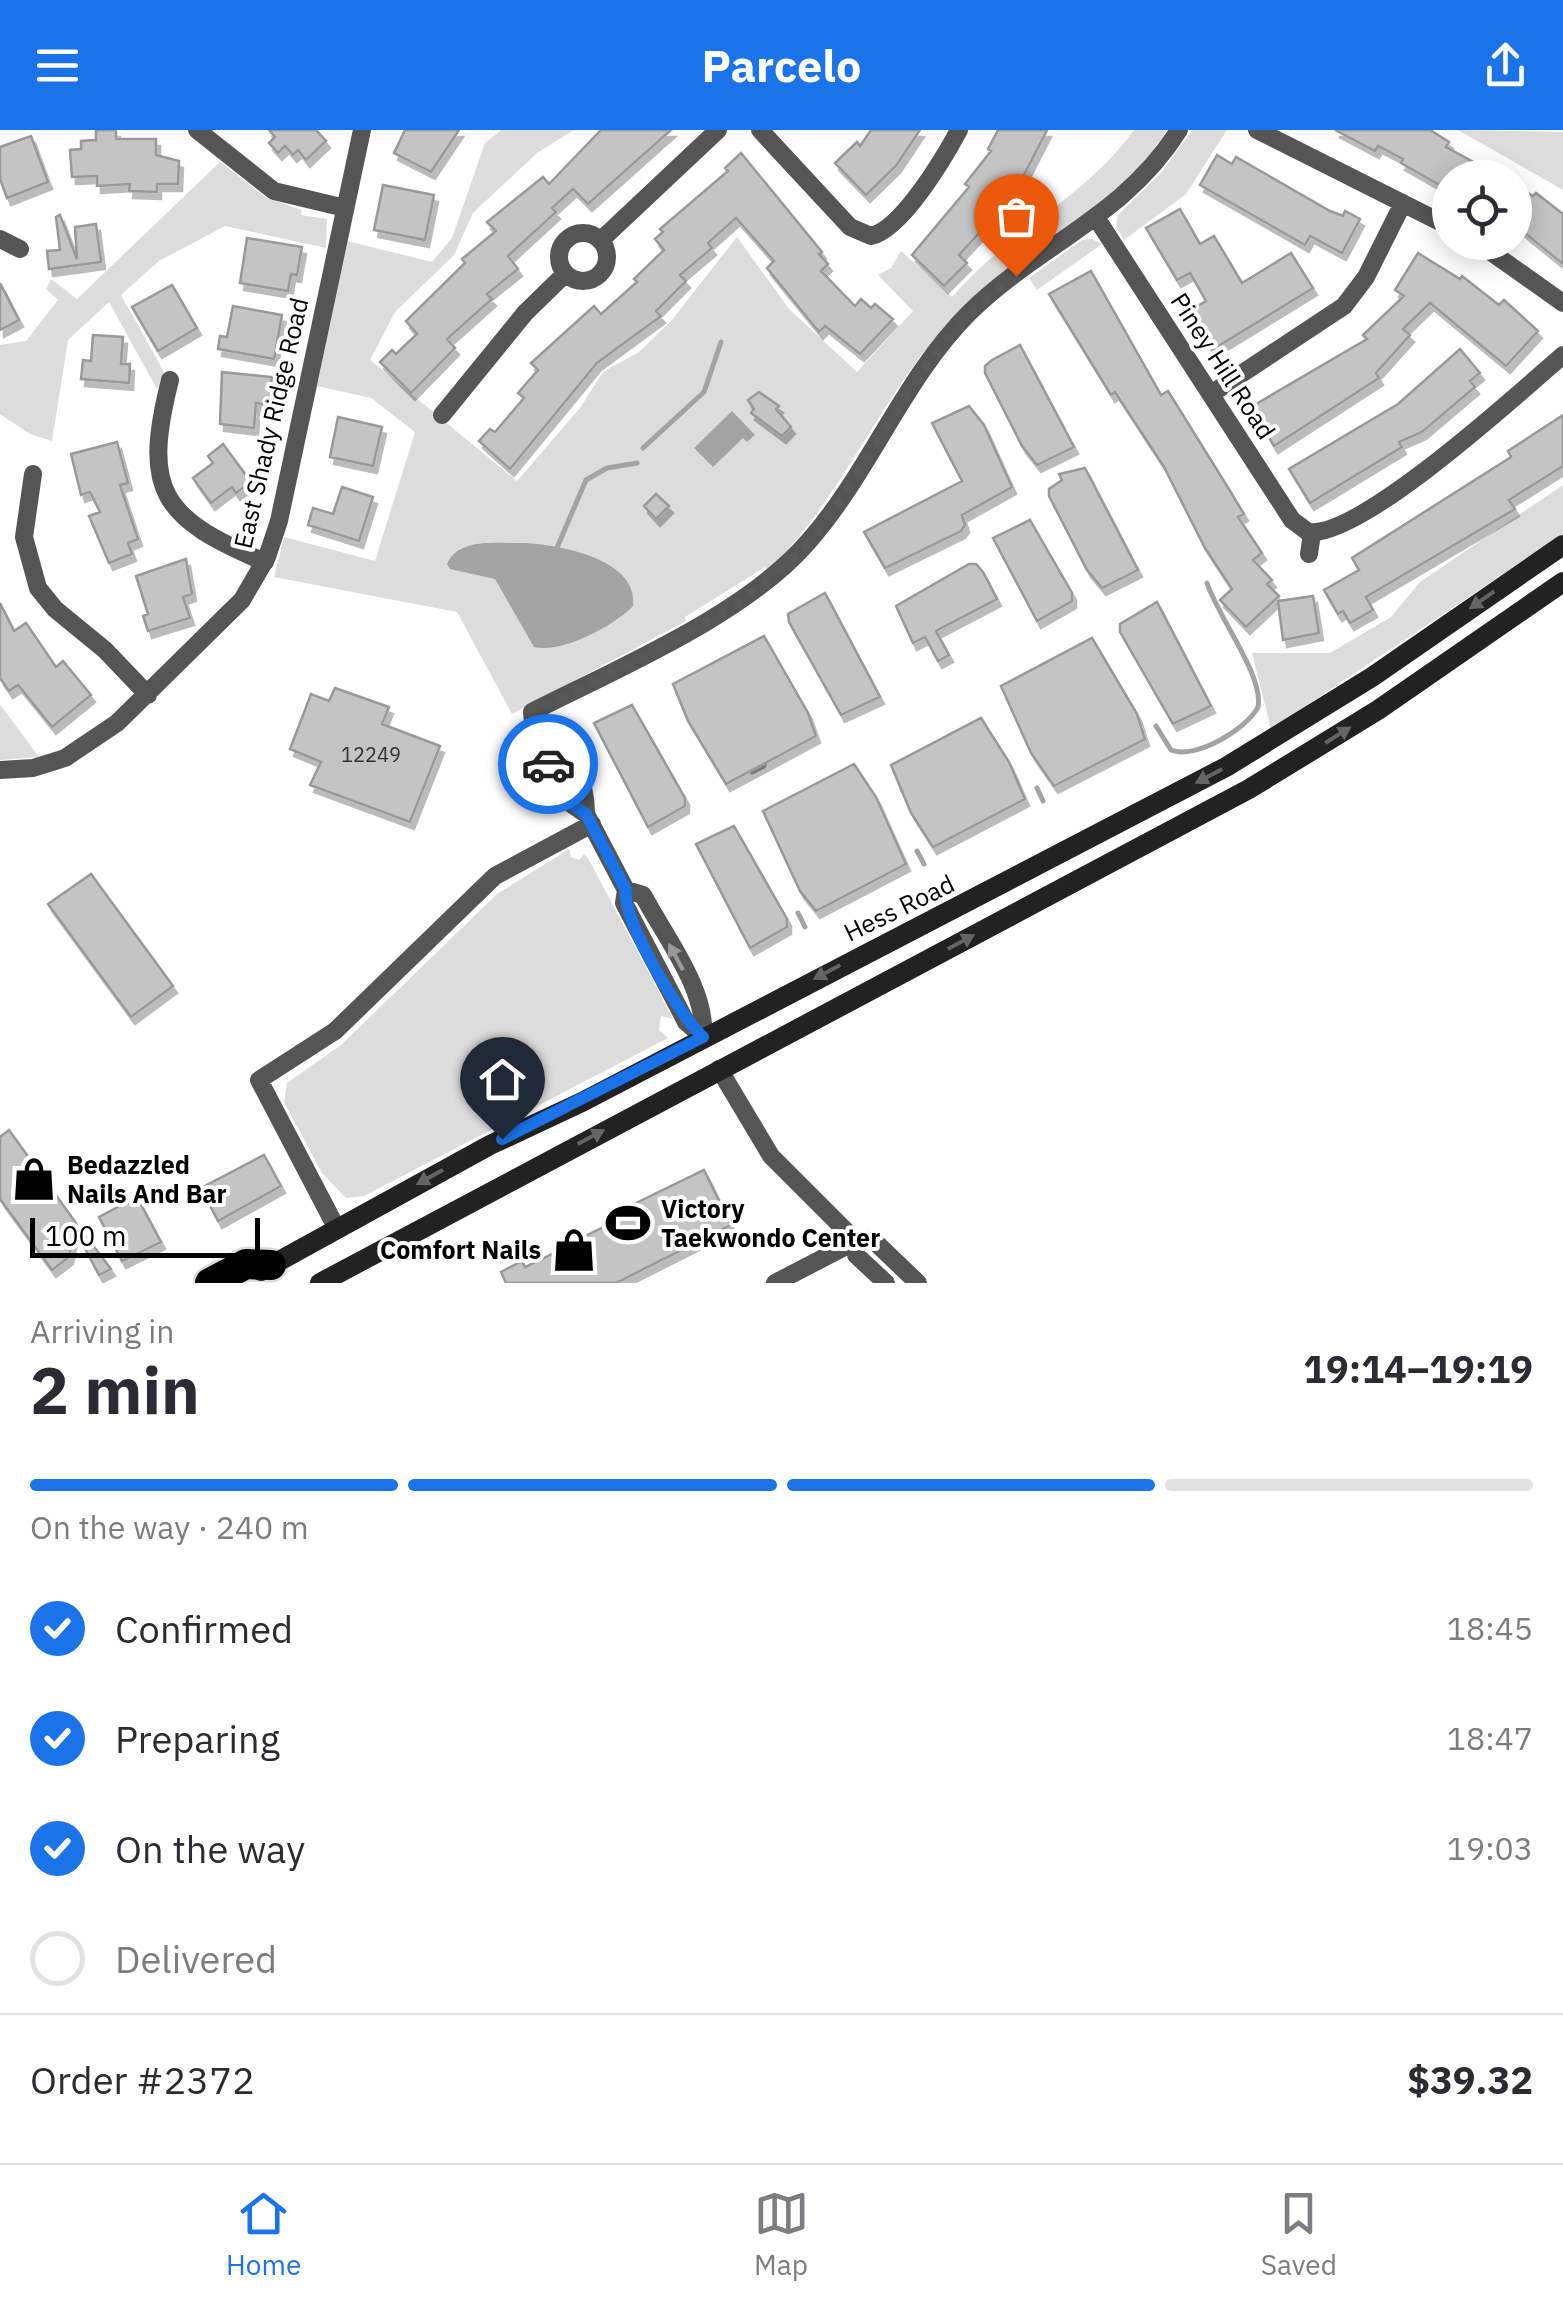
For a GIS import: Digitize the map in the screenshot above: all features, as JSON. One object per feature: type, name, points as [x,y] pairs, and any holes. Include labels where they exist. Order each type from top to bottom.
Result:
[{"type":"highway","points":[[210,1283],[246,1264],[271,1266]]},
{"type":"main road","name":"Hess Road","points":[[238,1283],[490,1145],[1235,762],[1372,677],[1563,545]]},
{"type":"main road","points":[[320,1283],[343,1278],[720,1069],[1279,772],[1563,582]]},
{"type":"main road","points":[[703,1037],[720,1069]]},
{"type":"street","points":[[197,130],[274,190],[344,208]]},
{"type":"street","name":"East Shady Ridge Road","points":[[0,770],[40,767],[80,752],[148,695],[234,610],[264,562],[279,521],[362,130]]},
{"type":"street","points":[[600,240],[718,130]]},
{"type":"street","points":[[760,130],[871,245],[907,206],[959,130]]},
{"type":"street","points":[[703,1037],[705,1012],[643,894],[626,890],[589,819],[587,792],[555,731],[532,712],[723,611],[774,576],[822,525],[923,369],[958,324],[994,291],[1097,219],[1148,174],[1179,130]]},
{"type":"street","points":[[1257,130],[1432,219]]},
{"type":"street","points":[[1211,394],[1344,306],[1366,277],[1403,204]]},
{"type":"street","name":"Piney Hill Road","points":[[1097,219],[1294,523],[1312,533]]},
{"type":"street","points":[[584,232],[600,240],[608,256],[602,273],[586,281],[565,274],[559,256],[566,240],[584,232]]},
{"type":"street","points":[[0,239],[20,249]]},
{"type":"street","points":[[1502,260],[1563,303]]},
{"type":"street","points":[[442,414],[525,313],[565,274]]},
{"type":"street","points":[[1309,554],[1312,533],[1334,529],[1434,464],[1563,356]]},
{"type":"street","points":[[170,380],[155,448],[168,494],[184,517],[206,535],[264,562]]},
{"type":"street","points":[[34,474],[24,536],[38,588],[55,610],[105,650],[148,695]]},
{"type":"street","points":[[337,1230],[258,1080],[335,1031],[495,876],[589,819]]},
{"type":"street","points":[[720,1069],[771,1156],[856,1241],[856,1254],[886,1283]]},
{"type":"street","points":[[776,1283],[856,1241],[872,1240],[918,1283]]},
{"type":"shaded area","points":[[501,130],[574,130],[537,153],[473,213],[454,255],[395,312],[370,360],[517,481],[580,408],[603,372],[639,352],[671,321],[737,237],[789,309],[857,372],[913,311],[878,275],[891,268],[901,251],[952,297],[997,253],[1093,175],[1134,130],[1167,130],[1121,185],[978,294],[952,319],[904,380],[819,511],[768,570],[765,567],[685,617],[686,621],[512,714],[457,612],[274,577],[284,537],[375,561],[415,432],[371,398],[317,386],[347,241],[432,262],[452,238],[485,143]]},
{"type":"shaded area","points":[[1192,130],[1227,130],[1186,194],[1124,240],[1116,227],[1118,215],[1161,173]]},
{"type":"shaded area","points":[[1458,130],[1563,132],[1563,190],[1532,172],[1532,160],[1510,160]]},
{"type":"shaded area","points":[[220,162],[267,198],[302,210],[301,215],[327,219],[326,248],[225,226],[159,261],[121,295],[164,372],[157,389],[109,302],[68,340],[52,441],[30,434],[0,414],[0,345],[26,341],[58,300],[46,289],[51,279],[77,299]]},
{"type":"shaded area","points":[[1082,240],[1102,244],[1037,290],[1029,278]]},
{"type":"shaded area","points":[[732,411],[755,435],[747,442],[743,438],[713,467],[694,448]]},
{"type":"shaded area","points":[[1563,485],[1563,534],[1271,729],[1252,653],[1330,653],[1391,617],[1420,582]]},
{"type":"shaded area","points":[[525,543],[576,551],[611,566],[632,590],[633,606],[586,637],[558,646],[534,647],[495,579],[450,569],[447,564],[453,555],[470,545]]},
{"type":"shaded area","points":[[2,707],[39,757],[0,760]]},
{"type":"shaded area","points":[[569,849],[571,857],[579,860],[584,854],[588,858],[673,1019],[661,1016],[659,1030],[668,1038],[364,1196],[346,1198],[322,1173],[284,1102],[287,1083],[341,1045],[497,894]]},
{"type":"building","points":[[96,130],[116,130],[116,139],[156,139],[156,155],[179,161],[178,184],[157,184],[157,192],[129,191],[130,184],[97,186],[97,176],[72,177],[70,150],[81,149],[81,141],[96,140]]},
{"type":"building","points":[[269,130],[316,130],[326,141],[306,160],[298,150],[293,155],[285,146],[278,153],[269,143],[275,137]]},
{"type":"building","points":[[405,130],[459,130],[431,172],[394,153]]},
{"type":"building","points":[[601,130],[671,130],[588,204],[573,189],[552,208],[556,212],[508,256],[518,269],[487,294],[492,299],[447,339],[455,348],[411,393],[380,362],[392,350],[396,354],[417,334],[406,321],[465,263],[462,259],[496,231],[487,222],[543,177],[549,184]]},
{"type":"building","points":[[871,130],[920,130],[896,166],[866,195],[835,163],[857,142],[860,146]]},
{"type":"building","points":[[998,130],[1047,130],[1022,179],[1027,183],[1003,213],[1000,211],[959,255],[967,263],[944,286],[912,255],[969,187],[965,184],[991,151],[988,149]]},
{"type":"building","points":[[1335,130],[1430,130],[1449,142],[1446,147],[1470,160],[1432,160],[1432,181],[1401,163],[1403,159],[1378,146],[1375,151]]},
{"type":"building","points":[[31,136],[48,182],[7,198],[0,179],[0,147]]},
{"type":"building","points":[[741,153],[822,252],[819,254],[828,264],[821,271],[855,306],[861,299],[871,308],[875,304],[893,319],[860,354],[825,326],[819,332],[767,268],[774,261],[736,218],[708,243],[712,248],[680,275],[686,281],[656,311],[661,316],[597,363],[510,469],[479,441],[490,429],[495,432],[524,398],[518,393],[538,370],[531,363],[594,306],[601,314],[637,282],[634,279],[664,250],[655,239],[663,232],[660,229],[728,171],[725,168]]},
{"type":"building","points":[[1217,155],[1232,164],[1236,157],[1330,211],[1343,216],[1345,211],[1360,219],[1342,253],[1310,236],[1305,245],[1200,185]]},
{"type":"building","points":[[383,185],[434,195],[425,240],[374,230]]},
{"type":"building","points":[[1536,193],[1563,214],[1563,264],[1532,239],[1532,195]]},
{"type":"building","points":[[1180,209],[1200,244],[1214,236],[1242,283],[1291,253],[1313,288],[1212,350],[1188,312],[1206,301],[1190,273],[1177,280],[1146,228]]},
{"type":"building","points":[[60,215],[77,259],[75,227],[96,224],[101,262],[49,269],[47,251],[60,250],[56,217]]},
{"type":"building","points":[[247,238],[302,247],[297,275],[291,274],[288,291],[240,283]]},
{"type":"building","points":[[1418,253],[1460,279],[1462,276],[1499,305],[1504,300],[1538,331],[1506,366],[1430,303],[1403,329],[1410,335],[1376,373],[1379,378],[1274,446],[1251,407],[1367,339],[1363,335],[1404,296],[1395,290]]},
{"type":"building","points":[[1091,271],[1161,395],[1168,391],[1244,514],[1238,517],[1262,553],[1253,560],[1272,580],[1267,584],[1279,596],[1246,627],[1220,600],[1232,589],[1205,548],[1164,467],[1115,392],[1111,395],[1049,294]]},
{"type":"building","points":[[0,283],[19,320],[0,330]]},
{"type":"building","points":[[172,285],[197,328],[158,351],[132,307]]},
{"type":"building","points":[[233,306],[282,315],[274,359],[218,349],[220,336],[227,337]]},
{"type":"building","points":[[93,335],[123,337],[121,364],[130,364],[129,383],[81,379],[83,360],[91,361]]},
{"type":"building","points":[[1020,345],[1074,447],[1037,465],[1022,446],[985,373],[985,366],[992,360]]},
{"type":"building","points":[[1460,349],[1480,373],[1470,381],[1475,387],[1422,432],[1399,442],[1402,447],[1310,503],[1289,469],[1398,404]]},
{"type":"building","points":[[222,372],[272,377],[269,405],[256,403],[254,428],[220,424]]},
{"type":"building","points":[[759,392],[779,406],[776,409],[791,427],[782,436],[751,413],[754,409],[748,400]]},
{"type":"building","points":[[969,406],[984,425],[1012,487],[962,515],[965,525],[961,531],[885,568],[864,532],[962,481],[932,423]]},
{"type":"building","points":[[1563,415],[1563,466],[1509,500],[1515,509],[1366,597],[1373,610],[1350,623],[1343,611],[1338,614],[1324,590],[1359,570],[1352,558],[1511,457],[1508,451]]},
{"type":"building","points":[[338,417],[382,427],[373,466],[330,457]]},
{"type":"building","points":[[117,442],[128,483],[120,485],[138,539],[128,543],[132,554],[109,563],[89,516],[100,512],[90,492],[81,495],[71,454]]},
{"type":"building","points":[[223,444],[251,482],[236,493],[232,487],[211,503],[193,478],[213,463],[208,456]]},
{"type":"building","points":[[1085,468],[1138,570],[1102,588],[1087,570],[1049,496],[1049,489],[1062,480],[1059,474]]},
{"type":"building","points":[[342,487],[373,497],[359,541],[308,525],[313,508],[333,514]]},
{"type":"building","points":[[656,494],[669,506],[656,519],[644,506]]},
{"type":"building","points":[[1030,520],[1072,593],[1072,601],[1037,621],[993,538]]},
{"type":"building","points":[[186,559],[192,594],[183,597],[190,618],[148,631],[143,616],[148,614],[136,576]]},
{"type":"building","points":[[969,564],[976,564],[983,572],[997,599],[936,631],[949,655],[938,661],[925,637],[913,643],[896,606]]},
{"type":"building","points":[[825,593],[880,697],[841,715],[789,622],[788,614]]},
{"type":"building","points":[[1313,596],[1319,633],[1283,640],[1278,601]]},
{"type":"building","points":[[1157,602],[1211,706],[1173,724],[1120,632],[1120,624]]},
{"type":"building","points":[[0,603],[14,631],[26,623],[56,667],[63,661],[91,695],[52,727],[18,685],[9,691],[0,678]]},
{"type":"building","points":[[764,636],[808,713],[816,736],[726,784],[688,721],[673,684]]},
{"type":"building","points":[[1092,638],[1137,714],[1145,739],[1054,786],[1031,753],[1001,686]]},
{"type":"building","points":[[335,688],[389,707],[382,724],[440,746],[410,822],[310,785],[321,762],[290,749],[311,694],[329,701]]},
{"type":"building","points":[[632,705],[685,798],[685,806],[648,827],[594,723]]},
{"type":"building","points":[[981,718],[1009,762],[1025,799],[933,847],[911,813],[891,765]]},
{"type":"building","points":[[854,764],[876,797],[906,864],[816,911],[800,891],[763,811]]},
{"type":"building","points":[[734,826],[787,919],[787,927],[750,948],[696,844]]},
{"type":"building","points":[[91,874],[173,986],[131,1017],[48,904]]},
{"type":"building","points":[[9,1130],[76,1223],[69,1257],[52,1270],[0,1199],[0,1137]]},
{"type":"building","points":[[264,1155],[281,1186],[218,1221],[201,1188]]},
{"type":"building","points":[[704,1170],[731,1225],[616,1283],[506,1283],[501,1272],[522,1261],[525,1267],[558,1251],[554,1244],[574,1233],[577,1240],[634,1212],[630,1206]]},
{"type":"building","points":[[138,1199],[161,1242],[122,1261],[99,1217]]},
{"type":"building","points":[[85,1235],[111,1269],[99,1275],[80,1239]]},
{"type":"waterway","points":[[643,448],[704,392],[721,342]]},
{"type":"waterway","points":[[556,550],[586,480],[607,468],[637,463]]},
{"type":"waterway","points":[[1156,726],[1171,750],[1193,751],[1232,733],[1258,707],[1254,679],[1207,583]]},
{"type":"waterway","points":[[752,772],[764,766],[764,758]]},
{"type":"waterway","points":[[1037,788],[1043,801]]},
{"type":"waterway","points":[[917,851],[924,864]]},
{"type":"waterway","points":[[798,913],[805,927]]},
{"type":"way so far","points":[[548,764],[535,740],[532,712],[723,611],[783,568],[822,525],[942,342],[977,306],[1016,276]]},
{"type":"place","name":"Bedazzled Nails And Bar","points":[[34,1179]]},
{"type":"place","name":"Victory Taekwondo Center","points":[[628,1223]]},
{"type":"place","name":"Comfort Nails","points":[[574,1250]]},
{"type":"route","points":[[502,1139],[572,1107],[703,1037],[686,1022],[638,932],[624,904],[626,890],[586,814],[567,801],[548,764]]}]
